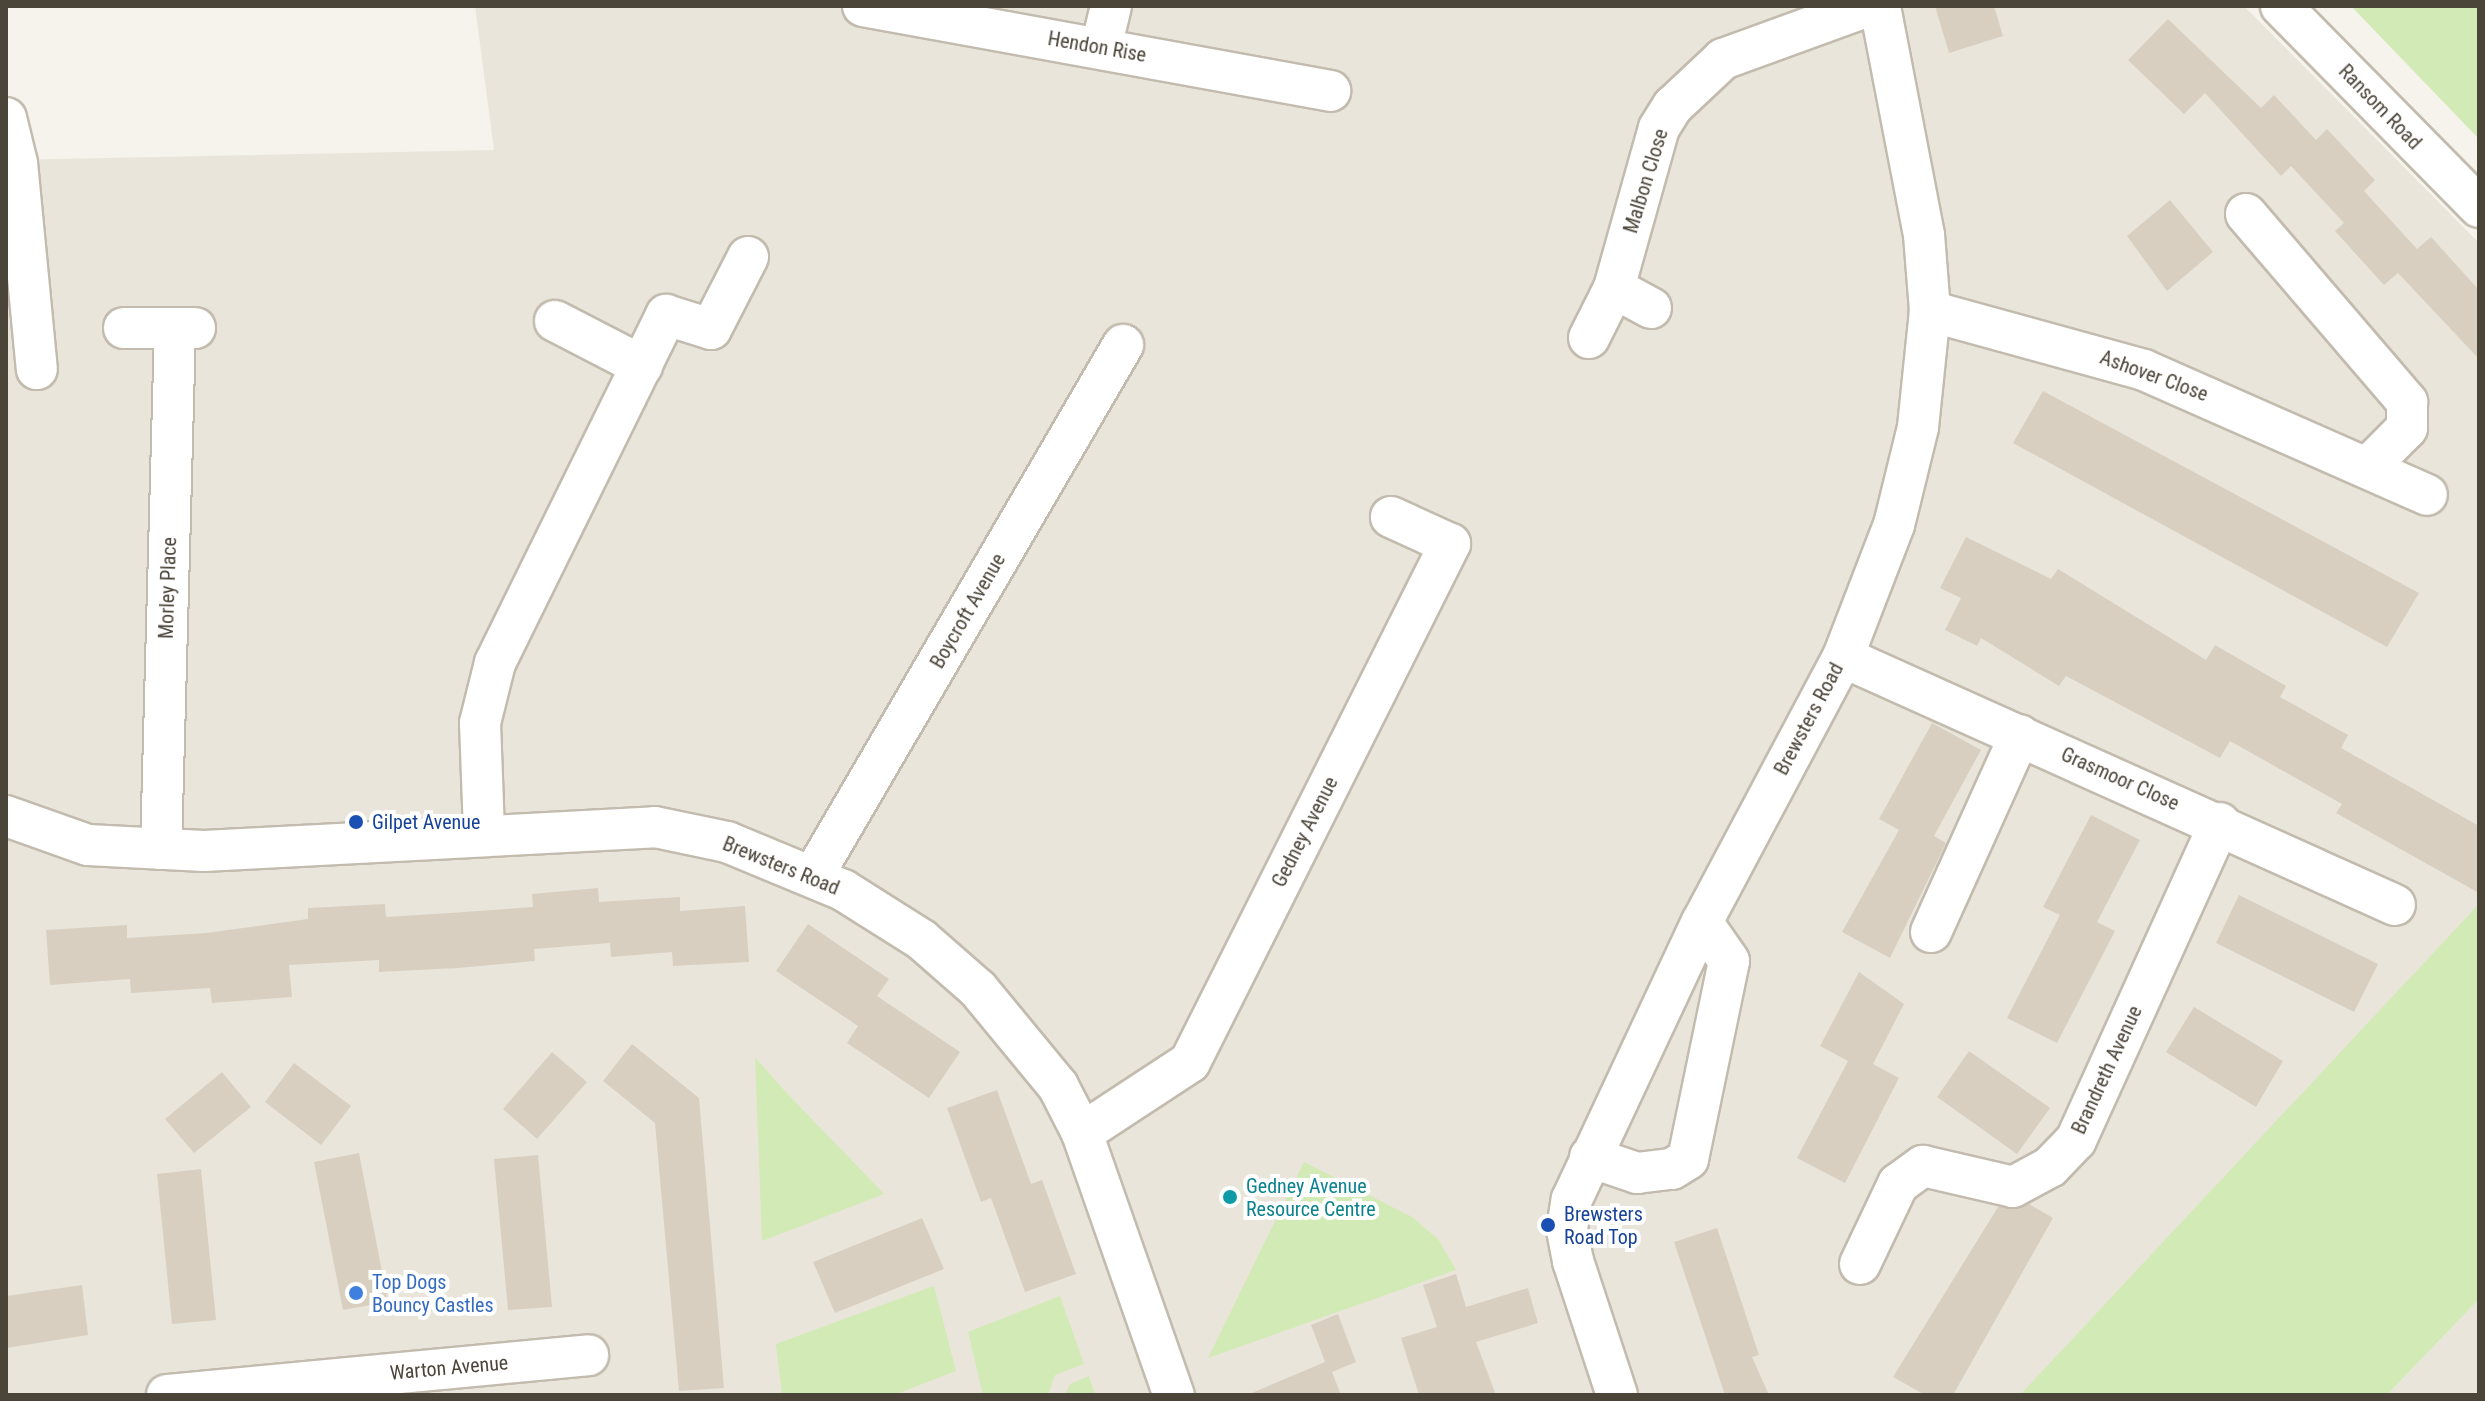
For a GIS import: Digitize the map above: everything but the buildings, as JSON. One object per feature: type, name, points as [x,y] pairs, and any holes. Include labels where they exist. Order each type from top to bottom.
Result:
[{"type":"street","name":"Hendon Rise","points":[[863,6],[1330,91]]},
{"type":"street","points":[[1101,48],[1111,6]]},
{"type":"street","name":"Malbon Close","points":[[1589,338],[1614,288],[1659,128],[1673,106],[1723,59],[1869,6]]},
{"type":"street","name":"Brewsters Road","points":[[1617,1395],[1567,1229],[1590,1157],[1702,922],[1843,657],[1894,525],[1918,427],[1930,311],[1922,221],[1880,6]]},
{"type":"street","name":"Ransom Road","points":[[2281,6],[2479,207]]},
{"type":"street","points":[[6,118],[17,163],[37,369]]},
{"type":"street","points":[[2246,214],[2407,402],[2407,428],[2370,465]]},
{"type":"street","points":[[484,832],[480,723],[495,663],[666,315],[711,329],[748,257]]},
{"type":"street","points":[[1614,288],[1651,308]]},
{"type":"street","name":"Ashover Close","points":[[1930,311],[2144,370],[2370,465],[2427,495]]},
{"type":"street","points":[[555,321],[642,366]]},
{"type":"street","name":"Morley Place","points":[[124,328],[185,328],[161,849]]},
{"type":"street","name":"Boycroft Avenue","points":[[813,876],[1123,345]]},
{"type":"street","name":"Gedney Avenue","points":[[1082,1133],[1190,1062],[1401,642],[1450,544],[1391,517]]},
{"type":"street","name":"Grasmoor Close","points":[[1843,657],[2220,823],[2395,905]]},
{"type":"street","points":[[1931,932],[2020,735]]},
{"type":"street","name":"Brewsters Road","points":[[6,816],[88,845],[161,849],[484,832],[655,827],[727,842],[813,876],[922,940],[978,989],[1058,1086],[1082,1133],[1174,1395]]},
{"type":"street","name":"Brandreth Avenue","points":[[1860,1264],[1898,1184],[1923,1166],[2013,1187],[2050,1167],[2076,1140],[2220,823]]},
{"type":"street","points":[[1590,1157],[1637,1173],[1688,1159],[1729,961],[1702,922]]},
{"type":"street","name":"Warton Avenue","points":[[167,1395],[588,1355]]},
{"type":"shaded area","points":[[475,6],[2244,6],[2479,243],[2479,909],[2024,1395],[6,1395],[6,160],[494,150]]},
{"type":"shaded area","points":[[2479,1299],[2479,1395],[2387,1395]]},
{"type":"green space","points":[[2351,6],[2479,6],[2479,139]]},
{"type":"green space","points":[[2479,904],[2479,1299],[2387,1395],[2020,1395]]},
{"type":"green space","points":[[755,1057],[783,1089],[884,1194],[762,1241]]},
{"type":"green space","points":[[1304,1162],[1412,1217],[1438,1239],[1456,1270],[1208,1358]]},
{"type":"green space","points":[[934,1286],[956,1371],[894,1395],[782,1395],[776,1344]]},
{"type":"green space","points":[[1060,1296],[1084,1364],[1055,1375],[1048,1395],[983,1395],[968,1332]]},
{"type":"green space","points":[[1089,1376],[1095,1395],[1065,1395],[1070,1384]]},
{"type":"place","name":"Gilpet Avenue","points":[[356,822]]},
{"type":"place","name":"Gedney Avenue Resource Centre","points":[[1230,1197]]},
{"type":"place","name":"Brewsters Road Top","points":[[1548,1225]]},
{"type":"place","name":"Top Dogs Bouncy Castles","points":[[356,1293]]}]
